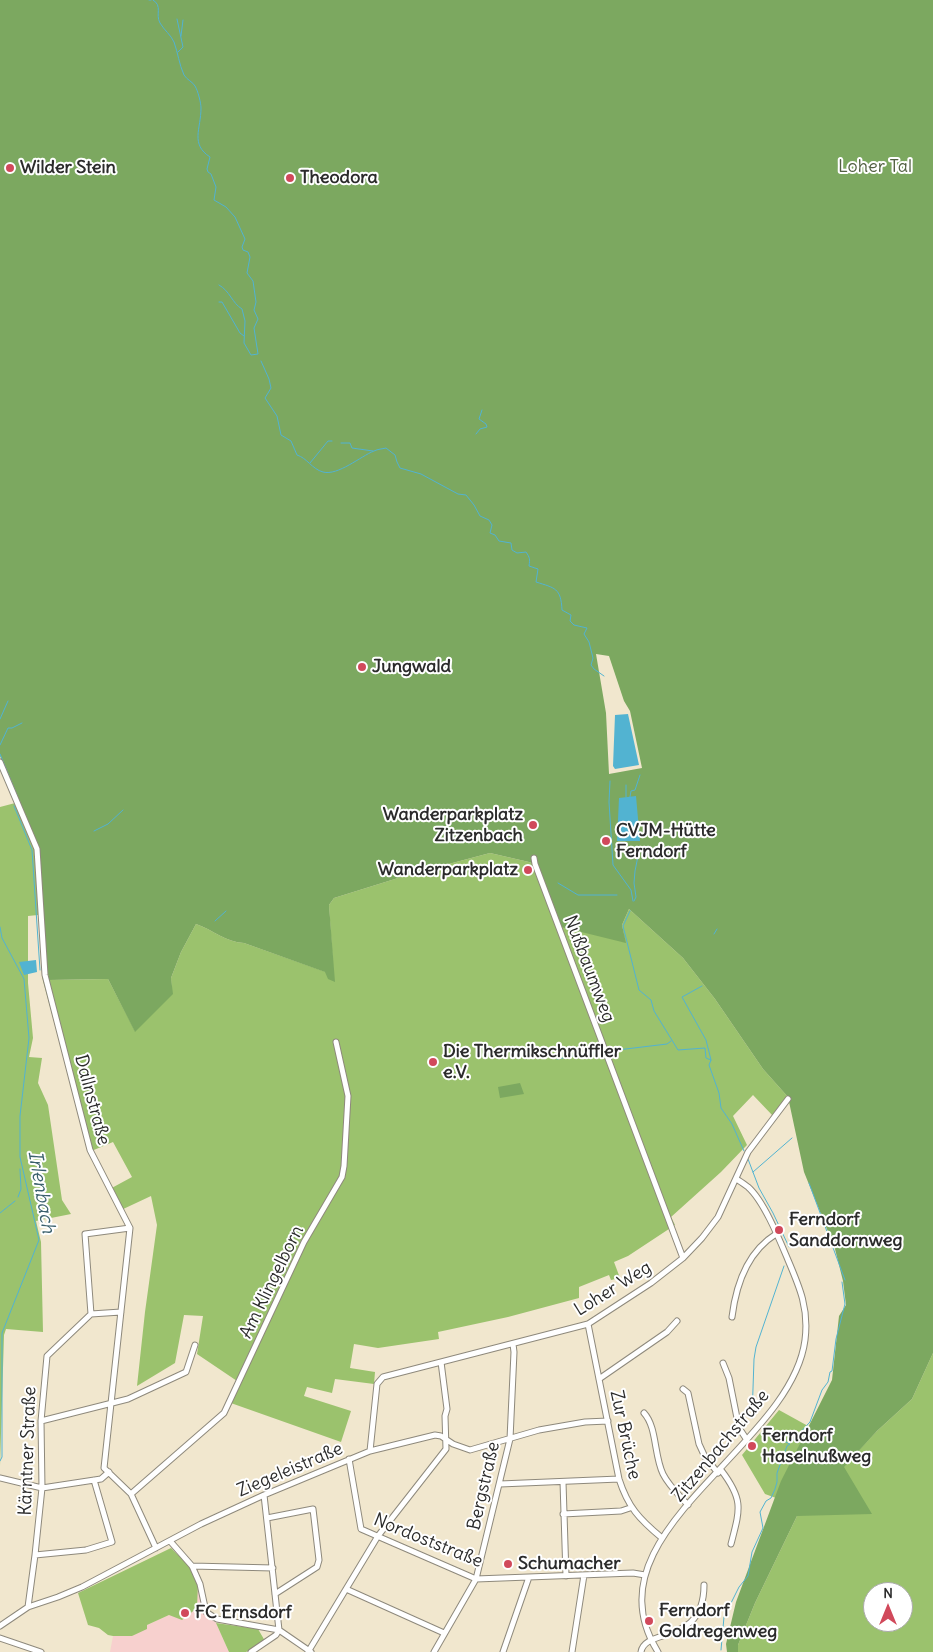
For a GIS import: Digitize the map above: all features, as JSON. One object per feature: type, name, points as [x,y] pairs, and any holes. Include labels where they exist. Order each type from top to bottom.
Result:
[{"type":"street","name":"Dallnstraße","points":[[0,762],[37,850],[44,975],[90,1150],[130,1228]]},
{"type":"street","name":"Nußbaumweg","points":[[534,858],[683,1258]]},
{"type":"street","name":"Am Klingelborn","points":[[131,1494],[224,1413],[304,1242],[342,1177],[348,1096],[336,1042]]},
{"type":"street","name":"Loher Weg","points":[[370,1451],[377,1384],[383,1377],[588,1324],[651,1283],[683,1258],[718,1217],[748,1152],[788,1099]]},
{"type":"street","name":"Zitzenbachstraße","points":[[658,1652],[651,1640],[643,1611],[642,1599],[645,1575],[654,1552],[662,1538],[688,1505],[747,1440],[776,1404],[799,1362],[805,1342],[806,1320],[802,1295],[776,1234],[754,1194],[736,1179]]},
{"type":"street","points":[[121,1312],[91,1314],[85,1234],[130,1228],[112,1404],[104,1468],[131,1494],[156,1548]]},
{"type":"street","points":[[732,1317],[734,1299],[748,1264],[766,1241],[776,1234]]},
{"type":"street","name":"Kärntner Straße","points":[[28,1607],[36,1555],[42,1488],[41,1421],[47,1356],[91,1314]]},
{"type":"street","points":[[599,1379],[667,1332],[677,1321]]},
{"type":"street","name":"Zur Brüche","points":[[588,1324],[608,1420],[618,1480],[630,1508],[662,1538]]},
{"type":"street","name":"Bergstraße","points":[[434,1652],[476,1579],[510,1439],[513,1344]]},
{"type":"street","points":[[41,1421],[128,1399],[186,1372],[195,1345]]},
{"type":"street","points":[[170,1541],[192,1566],[200,1584],[206,1612],[211,1616],[217,1619],[279,1630],[309,1652],[378,1536],[446,1449],[445,1416],[447,1409],[441,1362]]},
{"type":"street","points":[[723,1363],[729,1378],[739,1428],[747,1440]]},
{"type":"street","points":[[683,1389],[688,1394],[699,1444],[705,1457],[732,1485],[738,1497],[738,1517],[731,1544]]},
{"type":"street","points":[[644,1413],[649,1419],[662,1473],[669,1484],[688,1505]]},
{"type":"street","name":"Ziegeleistraße","points":[[0,1626],[28,1607],[82,1587],[264,1495],[370,1451],[435,1435],[470,1450],[547,1429],[608,1420]]},
{"type":"street","name":"Nordoststraße","points":[[350,1459],[361,1529],[476,1579],[633,1573],[645,1575]]},
{"type":"street","points":[[0,1478],[42,1488],[101,1479],[109,1472]]},
{"type":"street","points":[[36,1555],[86,1550],[112,1542],[94,1480]]},
{"type":"street","points":[[500,1484],[618,1480]]},
{"type":"street","points":[[564,1482],[563,1514],[566,1576]]},
{"type":"street","points":[[251,1652],[276,1636],[279,1630],[264,1495]]},
{"type":"street","points":[[563,1514],[621,1511],[630,1508]]},
{"type":"street","points":[[267,1518],[313,1509],[319,1560],[317,1567],[275,1594]]},
{"type":"street","points":[[192,1566],[273,1568]]},
{"type":"street","points":[[572,1652],[584,1575]]},
{"type":"street","points":[[503,1652],[529,1577]]},
{"type":"street","points":[[641,1652],[644,1644],[676,1632],[696,1617],[704,1600],[704,1585]]},
{"type":"street","points":[[346,1589],[444,1633]]},
{"type":"street","points":[[0,1638],[41,1652]]},
{"type":"shaded area","points":[[198,1584],[205,1613],[216,1623],[229,1652],[110,1652],[113,1636],[132,1636],[147,1625],[169,1615]]},
{"type":"green space","name":"Loher Tal","points":[[0,0],[933,0],[933,1353],[912,1399],[877,1431],[844,1467],[872,1514],[797,1516],[755,1603],[738,1645],[738,1652],[727,1652],[726,1644],[736,1602],[781,1481],[832,1380],[839,1316],[846,1305],[843,1281],[835,1249],[804,1172],[788,1097],[763,1069],[715,999],[683,958],[629,909],[622,925],[626,943],[561,927],[537,865],[490,853],[411,874],[334,898],[329,905],[335,982],[328,979],[325,972],[225,938],[196,924],[181,952],[171,978],[173,994],[135,1032],[108,979],[49,980],[38,915],[37,847],[0,756]],"holes":[[[596,654],[609,656],[624,701],[630,711],[642,768],[609,774],[606,713]]]},
{"type":"green space","points":[[19,802],[37,847],[38,915],[28,916],[28,983],[33,1038],[29,1057],[42,1058],[38,1083],[48,1105],[62,1200],[71,1214],[36,1221],[41,1242],[43,1332],[6,1329],[4,1335],[0,1466],[0,807]]},
{"type":"green space","points":[[490,853],[537,865],[625,942],[622,925],[629,909],[683,958],[715,999],[763,1069],[788,1097],[773,1116],[753,1095],[733,1116],[747,1145],[721,1172],[671,1217],[675,1225],[628,1256],[614,1262],[620,1278],[611,1280],[609,1275],[579,1287],[579,1298],[508,1317],[438,1332],[439,1339],[378,1348],[354,1344],[350,1368],[375,1372],[374,1384],[335,1379],[332,1393],[307,1387],[304,1396],[351,1411],[341,1442],[228,1402],[237,1381],[197,1354],[203,1316],[184,1315],[175,1363],[137,1386],[157,1225],[151,1196],[119,1211],[108,1190],[132,1177],[113,1142],[89,1152],[42,977],[49,980],[108,979],[135,1031],[172,994],[171,978],[181,952],[196,924],[225,938],[326,972],[334,981],[329,905],[334,898],[411,874]]},
{"type":"green space","points":[[520,1083],[524,1094],[500,1098],[498,1087]]},
{"type":"green space","points":[[933,1353],[933,1652],[738,1652],[738,1645],[755,1603],[797,1516],[877,1431],[912,1399]]},
{"type":"green space","points":[[779,1410],[808,1426],[776,1498],[765,1494],[742,1455]]},
{"type":"green space","points":[[171,1548],[190,1567],[198,1584],[197,1608],[182,1620],[169,1615],[147,1625],[147,1629],[132,1636],[108,1635],[99,1628],[88,1625],[78,1593]]},
{"type":"green space","points":[[216,1623],[258,1629],[265,1641],[246,1652],[229,1652]]},
{"type":"water","points":[[628,714],[639,765],[615,769],[613,766],[615,715]]},
{"type":"water","points":[[636,796],[640,841],[617,841],[619,798]]},
{"type":"water","points":[[36,960],[37,972],[24,975],[19,962]]},
{"type":"waterway","points":[[153,0],[158,5],[160,23],[174,42],[184,75],[194,85],[198,94],[201,108],[198,141],[200,147],[210,157],[207,169],[216,187],[214,200],[226,207],[235,217],[245,239],[242,247],[243,250],[248,252],[250,257],[247,273],[253,281],[256,302],[254,310],[258,319],[254,328],[258,354],[251,355],[244,343],[245,321],[242,309],[226,290],[219,285]]},
{"type":"waterway","points":[[177,19],[183,47],[178,52]]},
{"type":"waterway","points":[[181,36],[183,20]]},
{"type":"waterway","points":[[219,302],[222,302],[240,333],[244,336]]},
{"type":"waterway","points":[[261,361],[271,388],[265,398],[277,416],[281,435],[291,441],[297,455],[304,458],[319,471],[329,472],[342,468],[376,450],[386,448],[395,455],[400,468],[421,474],[458,494],[466,495],[480,516],[489,520],[492,525],[490,533],[495,535],[499,541],[511,543],[512,550],[517,553],[526,552],[529,566],[538,569],[536,582],[556,590],[560,597],[562,610],[571,615],[570,621],[574,625],[587,628],[584,634],[589,642],[593,658],[591,665],[604,676]]},
{"type":"waterway","points":[[476,434],[480,429],[487,427],[479,419],[482,410]]},
{"type":"waterway","points":[[310,463],[328,441],[332,441]]},
{"type":"waterway","points":[[341,443],[350,443],[352,448],[373,451]]},
{"type":"waterway","points":[[0,719],[8,701]]},
{"type":"waterway","points":[[0,745],[8,728],[22,723]]},
{"type":"waterway","points":[[0,754],[17,795]]},
{"type":"waterway","points":[[630,797],[631,791],[635,790],[640,775]]},
{"type":"waterway","points":[[610,781],[609,802],[613,865],[631,890],[633,901]]},
{"type":"waterway","points":[[626,785],[626,797]]},
{"type":"waterway","points":[[14,806],[32,850],[40,970]]},
{"type":"waterway","points":[[94,831],[108,824],[123,810]]},
{"type":"waterway","points":[[634,901],[636,897],[635,871],[638,856],[636,847]]},
{"type":"waterway","points":[[558,883],[578,895],[617,895]]},
{"type":"waterway","points":[[215,921],[226,911]]},
{"type":"waterway","points":[[630,911],[623,926],[639,990],[651,1000],[654,1011],[678,1050],[705,1048],[706,1058],[711,1060],[709,1065],[719,1093],[721,1108],[732,1124],[744,1151]]},
{"type":"waterway","name":"Irlenbach","points":[[0,927],[2,938],[24,979],[29,1038],[20,1116],[20,1157],[39,1240],[2,1333],[2,1457],[0,1461]]},
{"type":"waterway","points":[[714,934],[717,929]]},
{"type":"waterway","points":[[702,986],[682,997],[706,1040],[711,1060]]},
{"type":"waterway","points":[[609,1051],[667,1044],[671,1041]]},
{"type":"waterway","points":[[557,1059],[602,1051]]},
{"type":"waterway","points":[[604,1056],[609,1067]]},
{"type":"waterway","points":[[753,1172],[792,1138]]},
{"type":"waterway","points":[[748,1159],[759,1188],[789,1247]]},
{"type":"waterway","points":[[18,1197],[21,1189],[20,1169]]},
{"type":"waterway","points":[[809,1183],[845,1280]]},
{"type":"waterway","points":[[0,1213],[15,1201]]},
{"type":"waterway","points":[[752,1418],[756,1347],[784,1266]]},
{"type":"waterway","points":[[790,1443],[810,1422],[822,1390],[828,1382],[830,1372],[832,1371],[836,1339],[845,1304],[842,1282]]},
{"type":"waterway","points":[[721,1650],[724,1617],[739,1587],[748,1576],[752,1552],[763,1528],[760,1512],[766,1501],[771,1498],[775,1489],[777,1473],[787,1446],[790,1444],[766,1432]]},
{"type":"place","name":"Wilder Stein","points":[[10,168]]},
{"type":"place","name":"Theodora","points":[[290,178]]},
{"type":"place","name":"Jungwald","points":[[362,667]]},
{"type":"place","name":"Wanderparkplatz Zitzenbach","points":[[533,825]]},
{"type":"place","name":"CVJM-Hütte Ferndorf","points":[[606,841]]},
{"type":"place","name":"Wanderparkplatz","points":[[528,870]]},
{"type":"place","name":"Die Thermikschnüffler e.V.","points":[[433,1062]]},
{"type":"place","name":"Ferndorf Sanddornweg","points":[[779,1230]]},
{"type":"place","name":"Ferndorf Haselnußweg","points":[[752,1446]]},
{"type":"place","name":"Schumacher","points":[[508,1564]]},
{"type":"place","name":"FC Ernsdorf","points":[[185,1613]]},
{"type":"place","name":"Ferndorf Goldregenweg","points":[[649,1621]]}]
